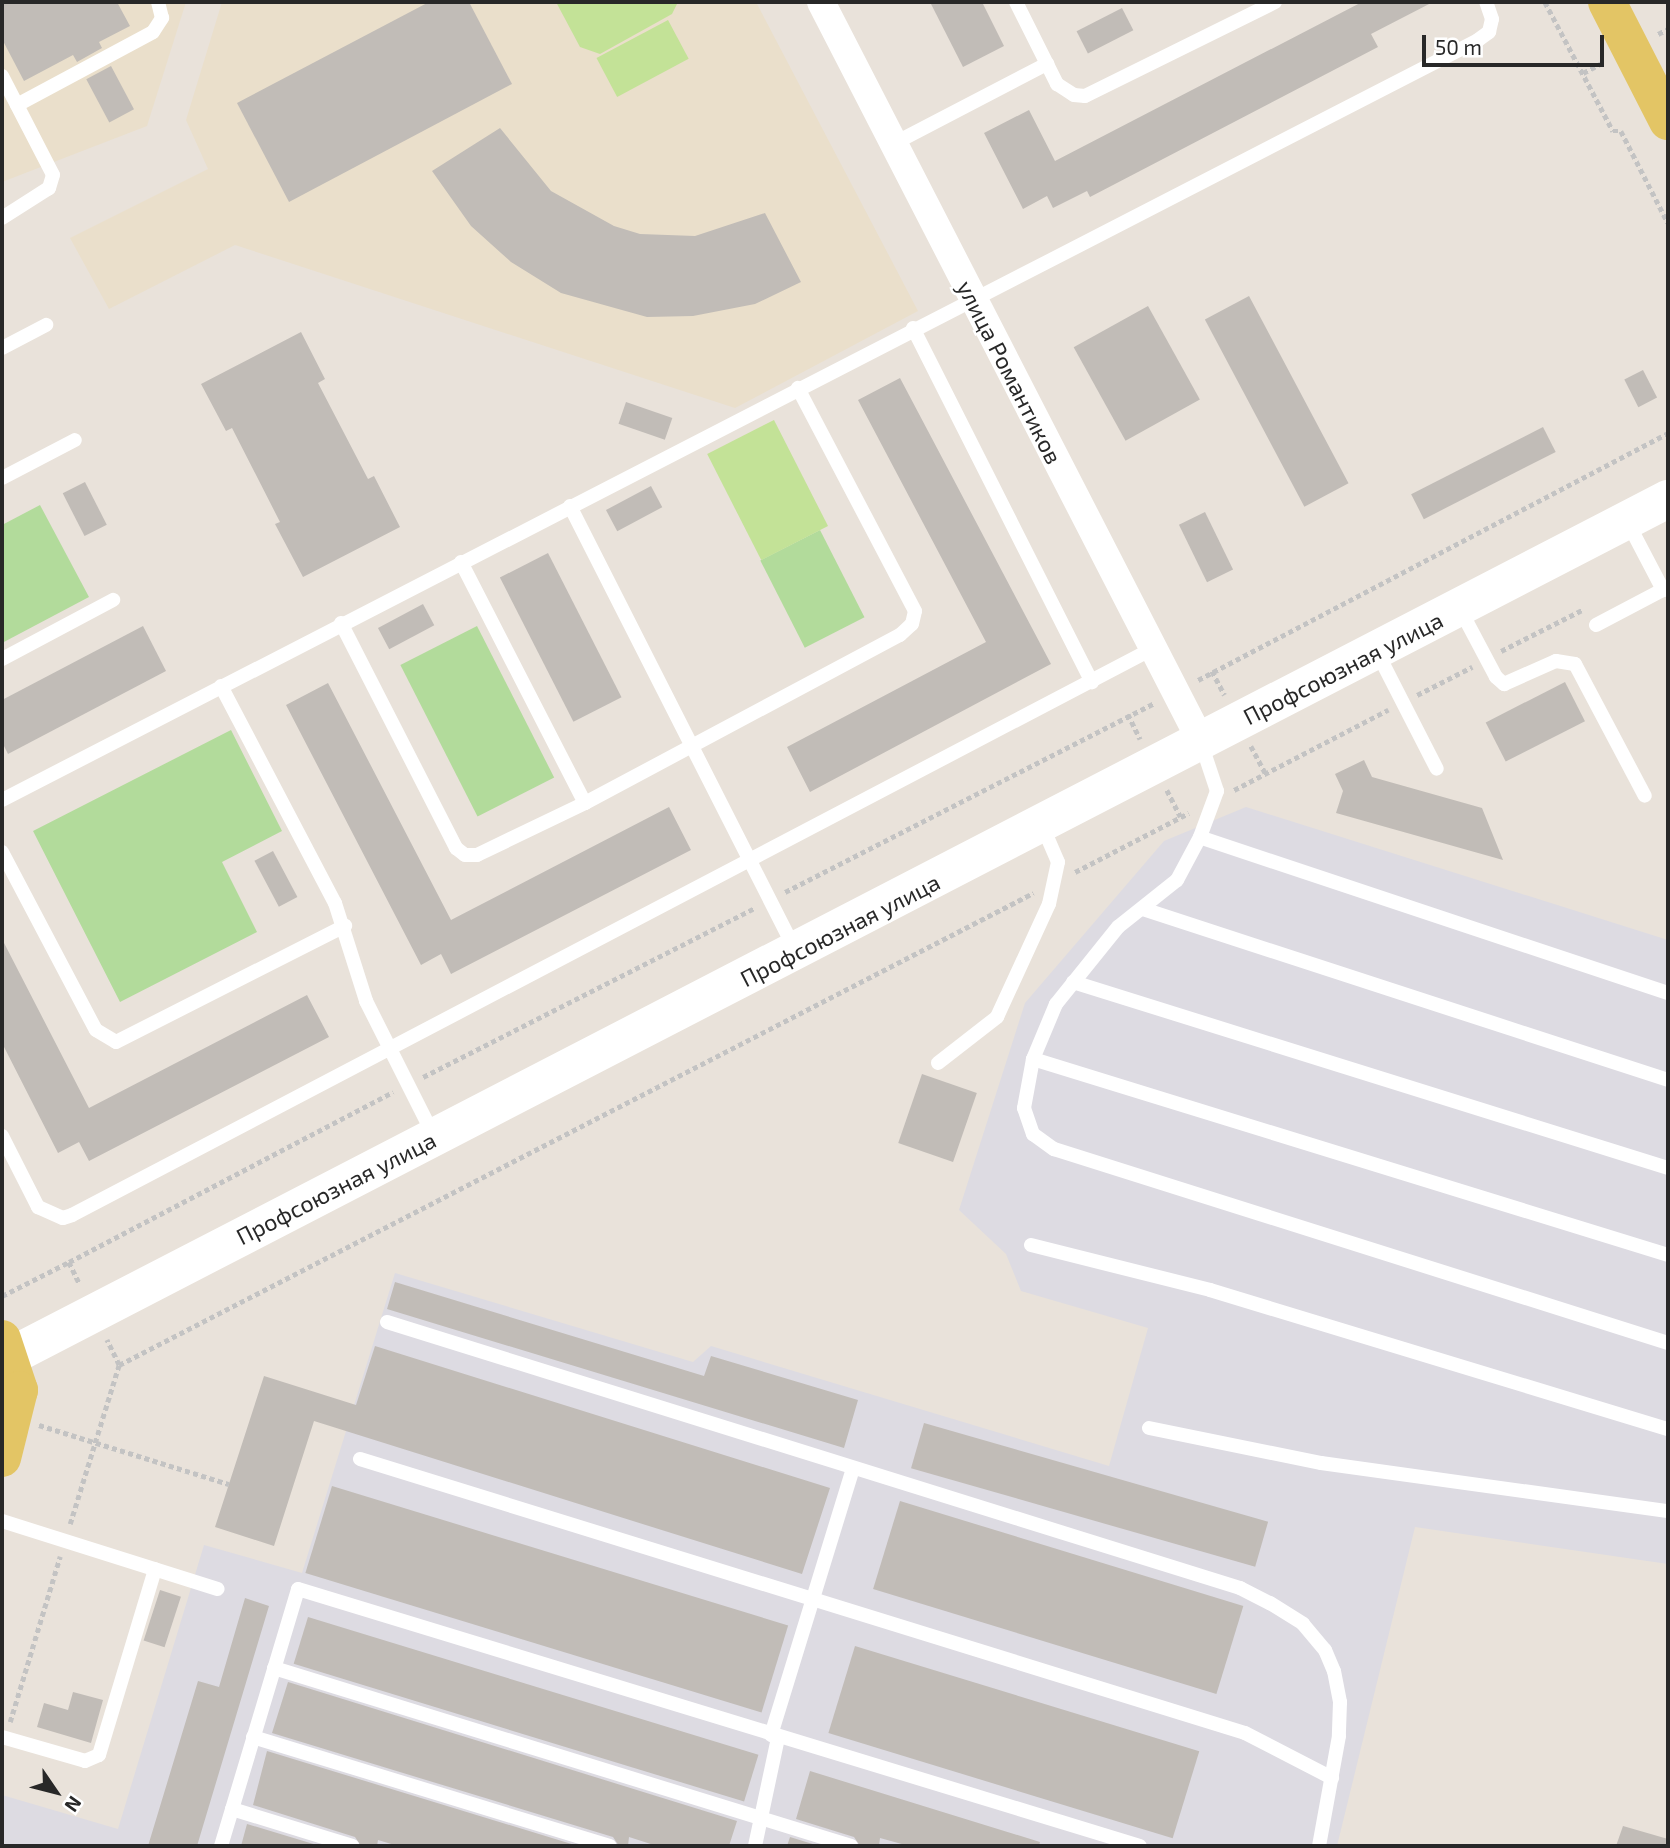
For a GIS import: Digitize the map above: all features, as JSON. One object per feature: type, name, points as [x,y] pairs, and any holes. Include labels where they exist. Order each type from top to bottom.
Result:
[{"type":"main road","points":[[1607,2],[1668,121]]},
{"type":"main road","name":"Профсоюзная улица","points":[[6,1348],[435,1137],[797,953],[1668,499]]},
{"type":"main road","points":[[2,1458],[15,1417],[19,1390],[6,1348]]},
{"type":"street","name":"улица Романтиков","points":[[821,2],[1201,741]]},
{"type":"lane","points":[[17,105],[153,32],[162,18],[158,2]]},
{"type":"lane","points":[[1016,2],[1047,64],[1065,91],[1085,96],[1275,2]]},
{"type":"lane","points":[[2,800],[972,297],[1478,40],[1489,32],[1492,19],[1486,2]]},
{"type":"lane","points":[[893,144],[1047,64]]},
{"type":"lane","points":[[2,76],[48,164],[52,181],[27,205],[2,218]]},
{"type":"lane","points":[[2,348],[46,325]]},
{"type":"lane","points":[[914,327],[1092,682]]},
{"type":"lane","points":[[341,623],[456,848],[465,855],[477,855],[585,803],[900,635],[912,624],[915,611],[797,388]]},
{"type":"lane","points":[[2,478],[75,440]]},
{"type":"lane","points":[[569,506],[797,953]]},
{"type":"lane","points":[[1596,625],[1666,589],[1626,521]]},
{"type":"lane","points":[[461,562],[585,803]]},
{"type":"lane","points":[[2,659],[113,600]]},
{"type":"lane","points":[[1459,607],[1486,659],[1504,684],[1556,661],[1575,664],[1645,796]]},
{"type":"lane","points":[[2,1136],[38,1207],[62,1218],[750,862],[1154,648]]},
{"type":"lane","points":[[1376,651],[1437,769]]},
{"type":"lane","points":[[221,686],[345,926],[366,1001],[435,1137]]},
{"type":"lane","points":[[1201,741],[1216,783],[1215,799],[1199,837],[1177,880],[1097,949],[1044,1025],[1033,1059],[1024,1108],[1026,1124],[1054,1149],[1668,1343]]},
{"type":"lane","points":[[938,1063],[998,1017],[1056,881],[1058,862],[1042,825]]},
{"type":"lane","points":[[1199,837],[1668,993]]},
{"type":"lane","points":[[2,852],[96,1030],[116,1042],[345,926]]},
{"type":"lane","points":[[1143,909],[1668,1080]]},
{"type":"lane","points":[[1073,982],[1668,1168]]},
{"type":"lane","points":[[1033,1059],[1668,1255]]},
{"type":"lane","points":[[1031,1245],[1210,1290],[1668,1429]]},
{"type":"lane","points":[[387,1322],[1240,1588],[1270,1602],[1303,1624],[1325,1650],[1334,1671],[1340,1702],[1332,1778],[1319,1846]]},
{"type":"lane","points":[[1149,1428],[1321,1463],[1668,1511]]},
{"type":"lane","points":[[360,1459],[1245,1733],[1332,1778]]},
{"type":"lane","points":[[755,1846],[762,1820],[774,1737],[812,1600],[853,1468]]},
{"type":"lane","points":[[2,1521],[218,1589]]},
{"type":"lane","points":[[2,1737],[85,1761],[99,1755],[155,1569]]},
{"type":"lane","points":[[221,1846],[298,1589],[774,1737],[1140,1846]]},
{"type":"lane","points":[[274,1668],[851,1846]]},
{"type":"lane","points":[[253,1737],[610,1846]]},
{"type":"lane","points":[[232,1809],[352,1846]]},
{"type":"path","points":[[1545,2],[1613,131],[1621,131],[1668,223]]},
{"type":"path","points":[[69,1262],[1128,714],[1176,694],[1668,433]]},
{"type":"path","points":[[119,1365],[1594,604]]},
{"type":"path","points":[[15,1417],[229,1485]]},
{"type":"shaded area","points":[[2,2],[186,2],[147,126],[2,182]]},
{"type":"shaded area","points":[[222,2],[756,2],[918,311],[735,408],[235,245],[109,309],[70,238],[208,169],[186,120]]},
{"type":"shaded area","points":[[1246,807],[1668,940],[1668,1564],[1415,1527],[1337,1846],[2,1846],[2,1795],[118,1829],[204,1545],[302,1573],[395,1273],[693,1362],[711,1346],[1109,1466],[1148,1328],[1021,1291],[1006,1254],[959,1210],[1025,1003],[1164,841]]},
{"type":"green space","points":[[556,2],[677,4],[672,14],[600,54],[580,47]]},
{"type":"green space","points":[[668,20],[689,59],[617,97],[596,58]]},
{"type":"green space","points":[[774,420],[828,526],[761,560],[707,454]]},
{"type":"green space","points":[[40,505],[89,597],[2,643],[2,525]]},
{"type":"green space","points":[[820,530],[864,617],[805,648],[760,560]]},
{"type":"green space","points":[[477,626],[554,777],[478,817],[400,665]]},
{"type":"green space","points":[[231,730],[282,831],[222,862],[257,932],[120,1002],[33,831]]},
{"type":"building","points":[[2,2],[117,2],[130,26],[99,42],[102,48],[77,62],[73,55],[24,81],[2,39]]},
{"type":"building","points":[[429,2],[469,2],[512,84],[289,202],[237,103]]},
{"type":"building","points":[[930,2],[982,2],[1004,46],[963,67]]},
{"type":"building","points":[[1362,2],[1433,2],[1371,34],[1378,47],[1090,197],[1087,191],[1053,208],[1047,196],[1023,209],[984,133],[1029,110],[1055,161]]},
{"type":"building","points":[[1122,8],[1133,30],[1088,53],[1077,31]]},
{"type":"building","points":[[111,66],[134,109],[109,122],[86,79]]},
{"type":"building","points":[[500,128],[551,191],[614,226],[640,234],[695,236],[765,213],[801,282],[755,304],[693,316],[647,317],[561,293],[511,262],[471,226],[432,171]]},
{"type":"building","points":[[1249,296],[1349,483],[1304,507],[1205,319]]},
{"type":"building","points":[[1148,306],[1200,400],[1126,441],[1074,347]]},
{"type":"building","points":[[301,332],[325,379],[318,383],[368,479],[374,476],[400,527],[303,577],[275,524],[280,522],[232,428],[226,431],[201,384]]},
{"type":"building","points":[[1643,370],[1657,398],[1638,407],[1624,380]]},
{"type":"building","points":[[900,378],[1051,664],[810,792],[787,747],[986,642],[858,400]]},
{"type":"building","points":[[626,402],[672,418],[665,440],[619,424]]},
{"type":"building","points":[[1543,427],[1556,452],[1424,519],[1411,494]]},
{"type":"building","points":[[85,482],[107,525],[85,536],[63,493]]},
{"type":"building","points":[[651,486],[662,507],[617,531],[606,510]]},
{"type":"building","points":[[1205,512],[1233,570],[1207,582],[1179,525]]},
{"type":"building","points":[[548,553],[622,697],[573,722],[500,578]]},
{"type":"building","points":[[423,604],[434,625],[389,649],[378,628]]},
{"type":"building","points":[[143,626],[166,671],[8,754],[2,742],[2,700]]},
{"type":"building","points":[[1565,682],[1585,721],[1506,762],[1486,722]]},
{"type":"building","points":[[328,683],[451,920],[669,807],[691,850],[451,974],[441,954],[421,965],[286,705]]},
{"type":"building","points":[[1364,760],[1372,777],[1482,808],[1503,860],[1336,813],[1343,791],[1335,774]]},
{"type":"building","points":[[273,851],[297,897],[279,907],[254,861]]},
{"type":"building","points":[[2,939],[89,1108],[307,995],[329,1037],[89,1161],[79,1142],[58,1153],[2,1043]]},
{"type":"building","points":[[922,1074],[977,1093],[953,1162],[898,1143]]},
{"type":"building","points":[[395,1282],[704,1376],[711,1356],[858,1400],[844,1448],[387,1309]]},
{"type":"building","points":[[375,1346],[830,1488],[802,1574],[314,1421],[274,1546],[215,1527],[264,1376],[356,1405]]},
{"type":"building","points":[[924,1423],[1268,1522],[1255,1567],[911,1468]]},
{"type":"building","points":[[332,1486],[788,1625],[762,1712],[305,1573]]},
{"type":"building","points":[[900,1501],[1243,1606],[1216,1694],[873,1589]]},
{"type":"building","points":[[160,1590],[181,1597],[165,1647],[144,1640]]},
{"type":"building","points":[[245,1598],[269,1606],[197,1846],[148,1846],[198,1681],[219,1687]]},
{"type":"building","points":[[308,1617],[758,1755],[744,1802],[294,1664]]},
{"type":"building","points":[[855,1646],[1199,1751],[1173,1838],[828,1733]]},
{"type":"building","points":[[288,1682],[737,1821],[729,1846],[657,1846],[629,1837],[628,1846],[619,1846],[613,1837],[272,1733]]},
{"type":"building","points":[[73,1692],[103,1700],[91,1743],[37,1727],[44,1703],[68,1710]]},
{"type":"building","points":[[267,1751],[578,1846],[398,1846],[378,1840],[377,1846],[361,1846],[355,1837],[253,1805]]},
{"type":"building","points":[[810,1771],[1040,1842],[1039,1846],[909,1846],[880,1838],[879,1846],[860,1846],[854,1837],[796,1819]]},
{"type":"building","points":[[247,1824],[320,1846],[241,1846]]},
{"type":"building","points":[[1623,1826],[1668,1839],[1668,1846],[1616,1846]]},
{"type":"building","points":[[790,1837],[819,1846],[787,1846]]}]
